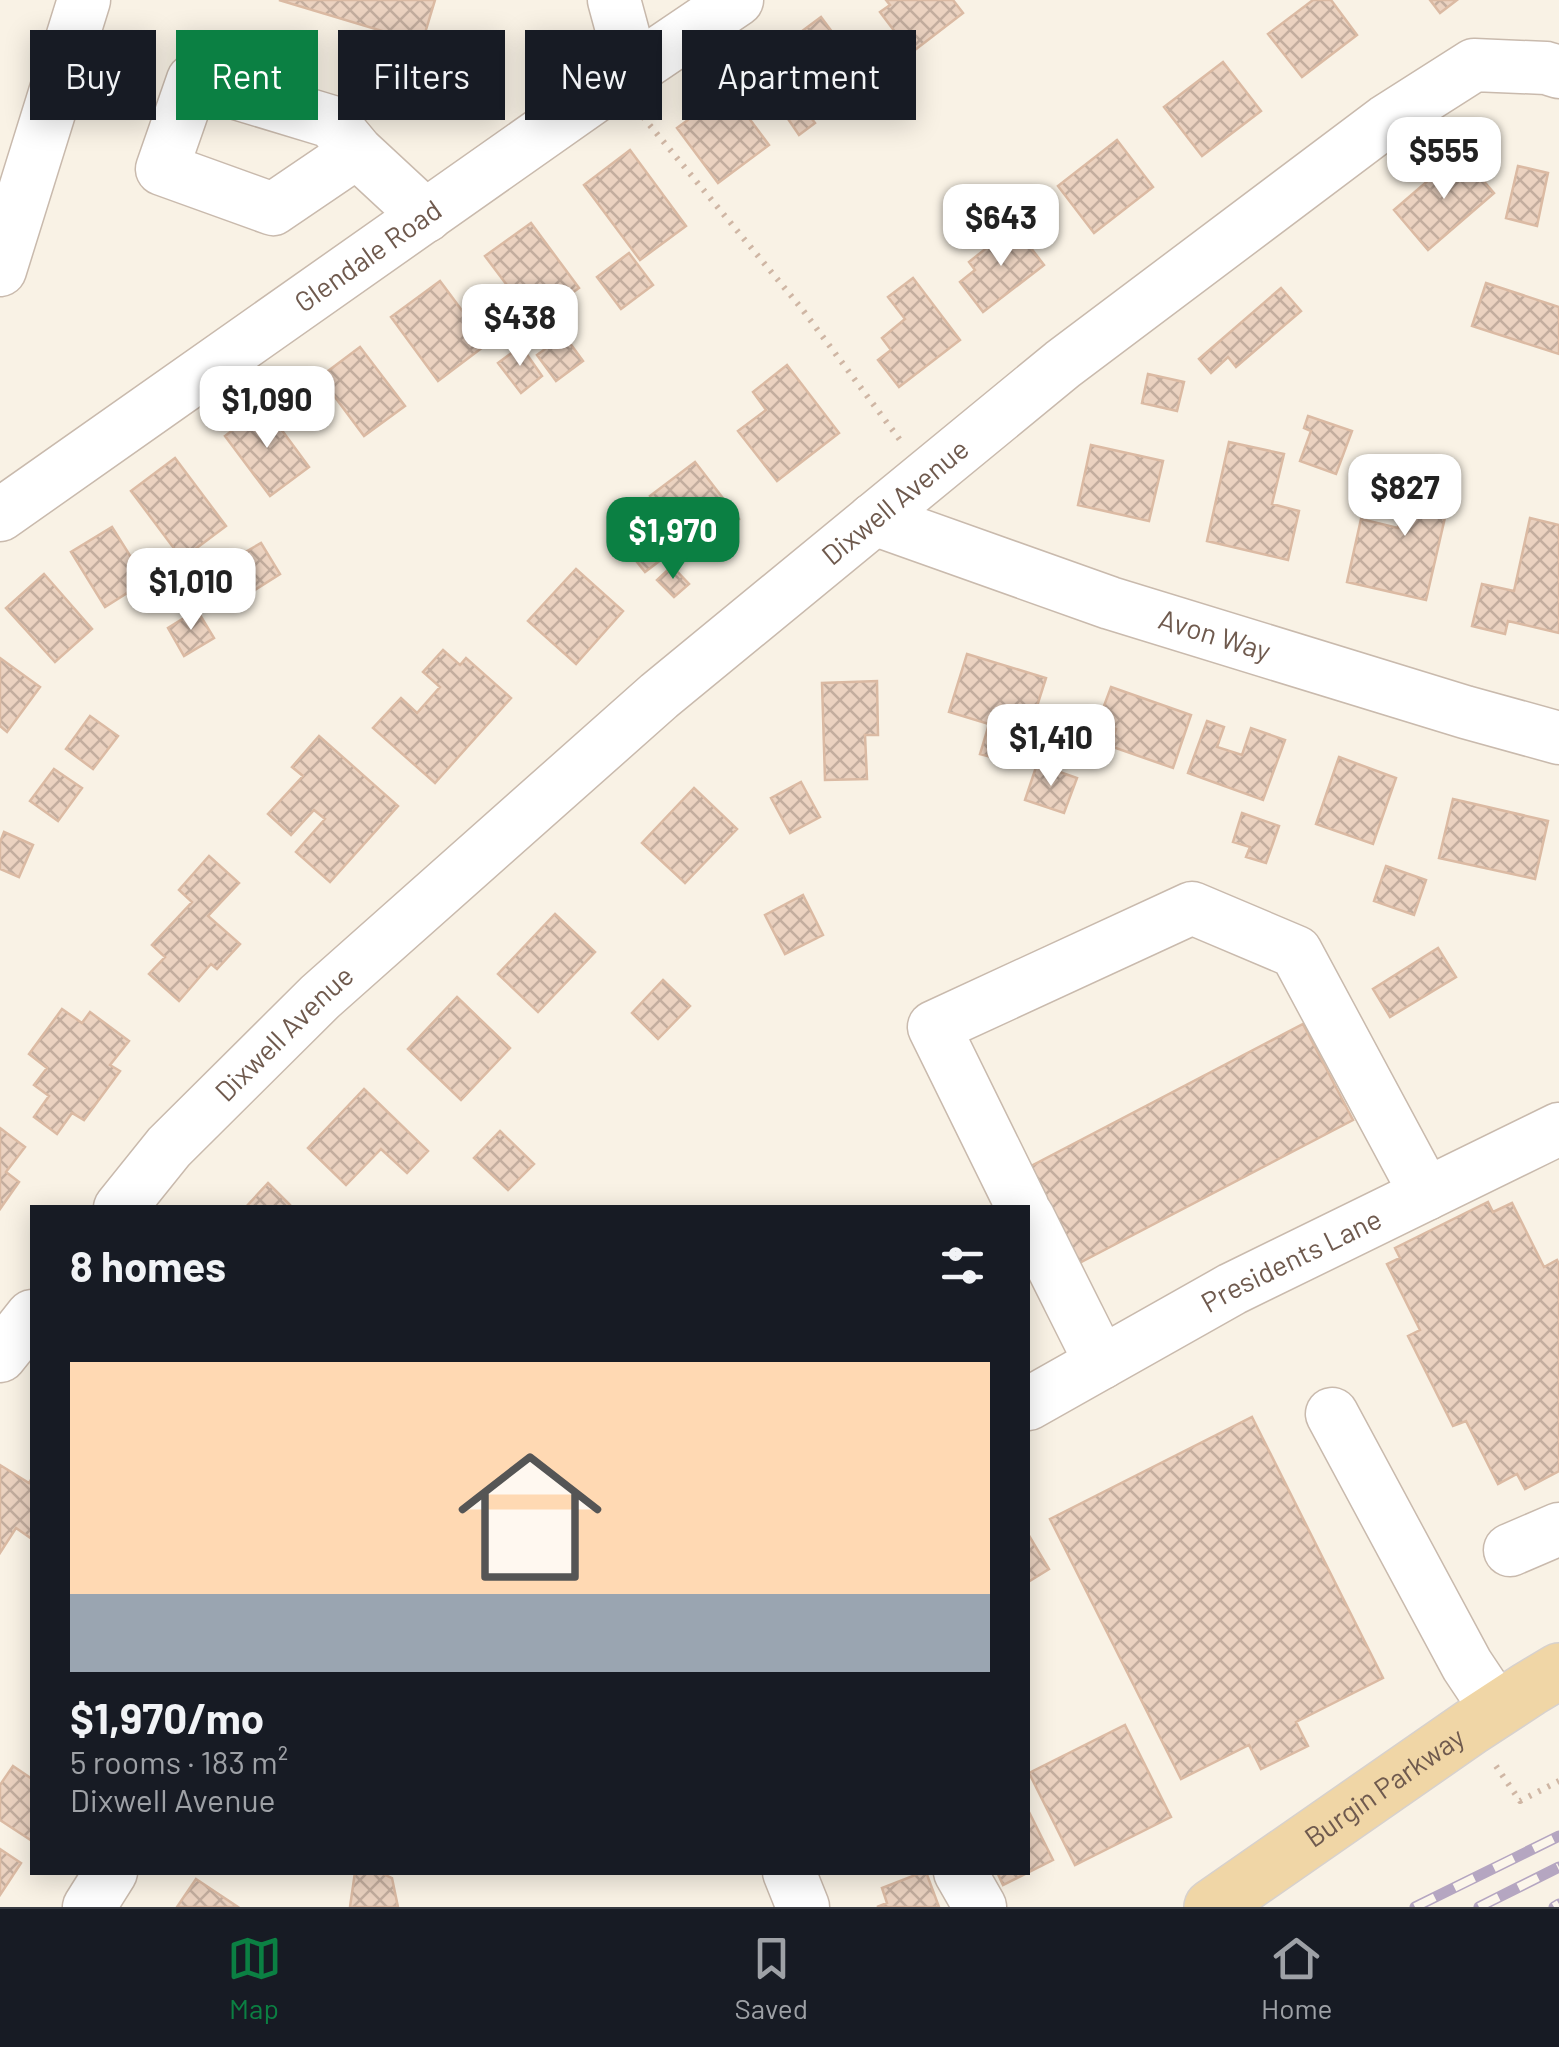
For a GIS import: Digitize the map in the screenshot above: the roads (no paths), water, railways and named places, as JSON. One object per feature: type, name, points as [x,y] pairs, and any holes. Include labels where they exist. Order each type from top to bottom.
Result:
[{"type":"main road","name":"Burgin Parkway","points":[[1212,1907],[1497,1710],[1559,1672]]},
{"type":"street","points":[[0,270],[84,0]]},
{"type":"street","points":[[614,0],[621,30]]},
{"type":"street","name":"Glendale Road","points":[[662,65],[738,0]]},
{"type":"street","name":"Dixwell Avenue","points":[[122,1205],[169,1147],[320,998],[660,696],[1063,364],[1386,121],[1474,65],[1559,72]]},
{"type":"street","name":"Glendale Road","points":[[0,515],[426,216],[583,120]]},
{"type":"street","points":[[358,152],[426,216]]},
{"type":"street","name":"Avon Way","points":[[874,519],[1110,604],[1559,738]]},
{"type":"street","points":[[1022,1205],[934,1027],[1192,908],[1296,952],[1426,1194]]},
{"type":"street","name":"Presidents Lane","points":[[1030,1403],[1232,1288],[1426,1194],[1556,1116]]},
{"type":"street","points":[[1030,1221],[1100,1362]]},
{"type":"street","points":[[1332,1414],[1458,1648],[1497,1710]]},
{"type":"street","points":[[1510,1550],[1559,1529]]},
{"type":"street","points":[[88,1907],[110,1875]]},
{"type":"street","points":[[790,1875],[803,1907]]},
{"type":"street","points":[[962,1875],[980,1907]]},
{"type":"railway","points":[[1415,1907],[1559,1836]]},
{"type":"railway","points":[[1479,1907],[1559,1867]]},
{"type":"railway","points":[[1554,1907],[1559,1904]]}]
